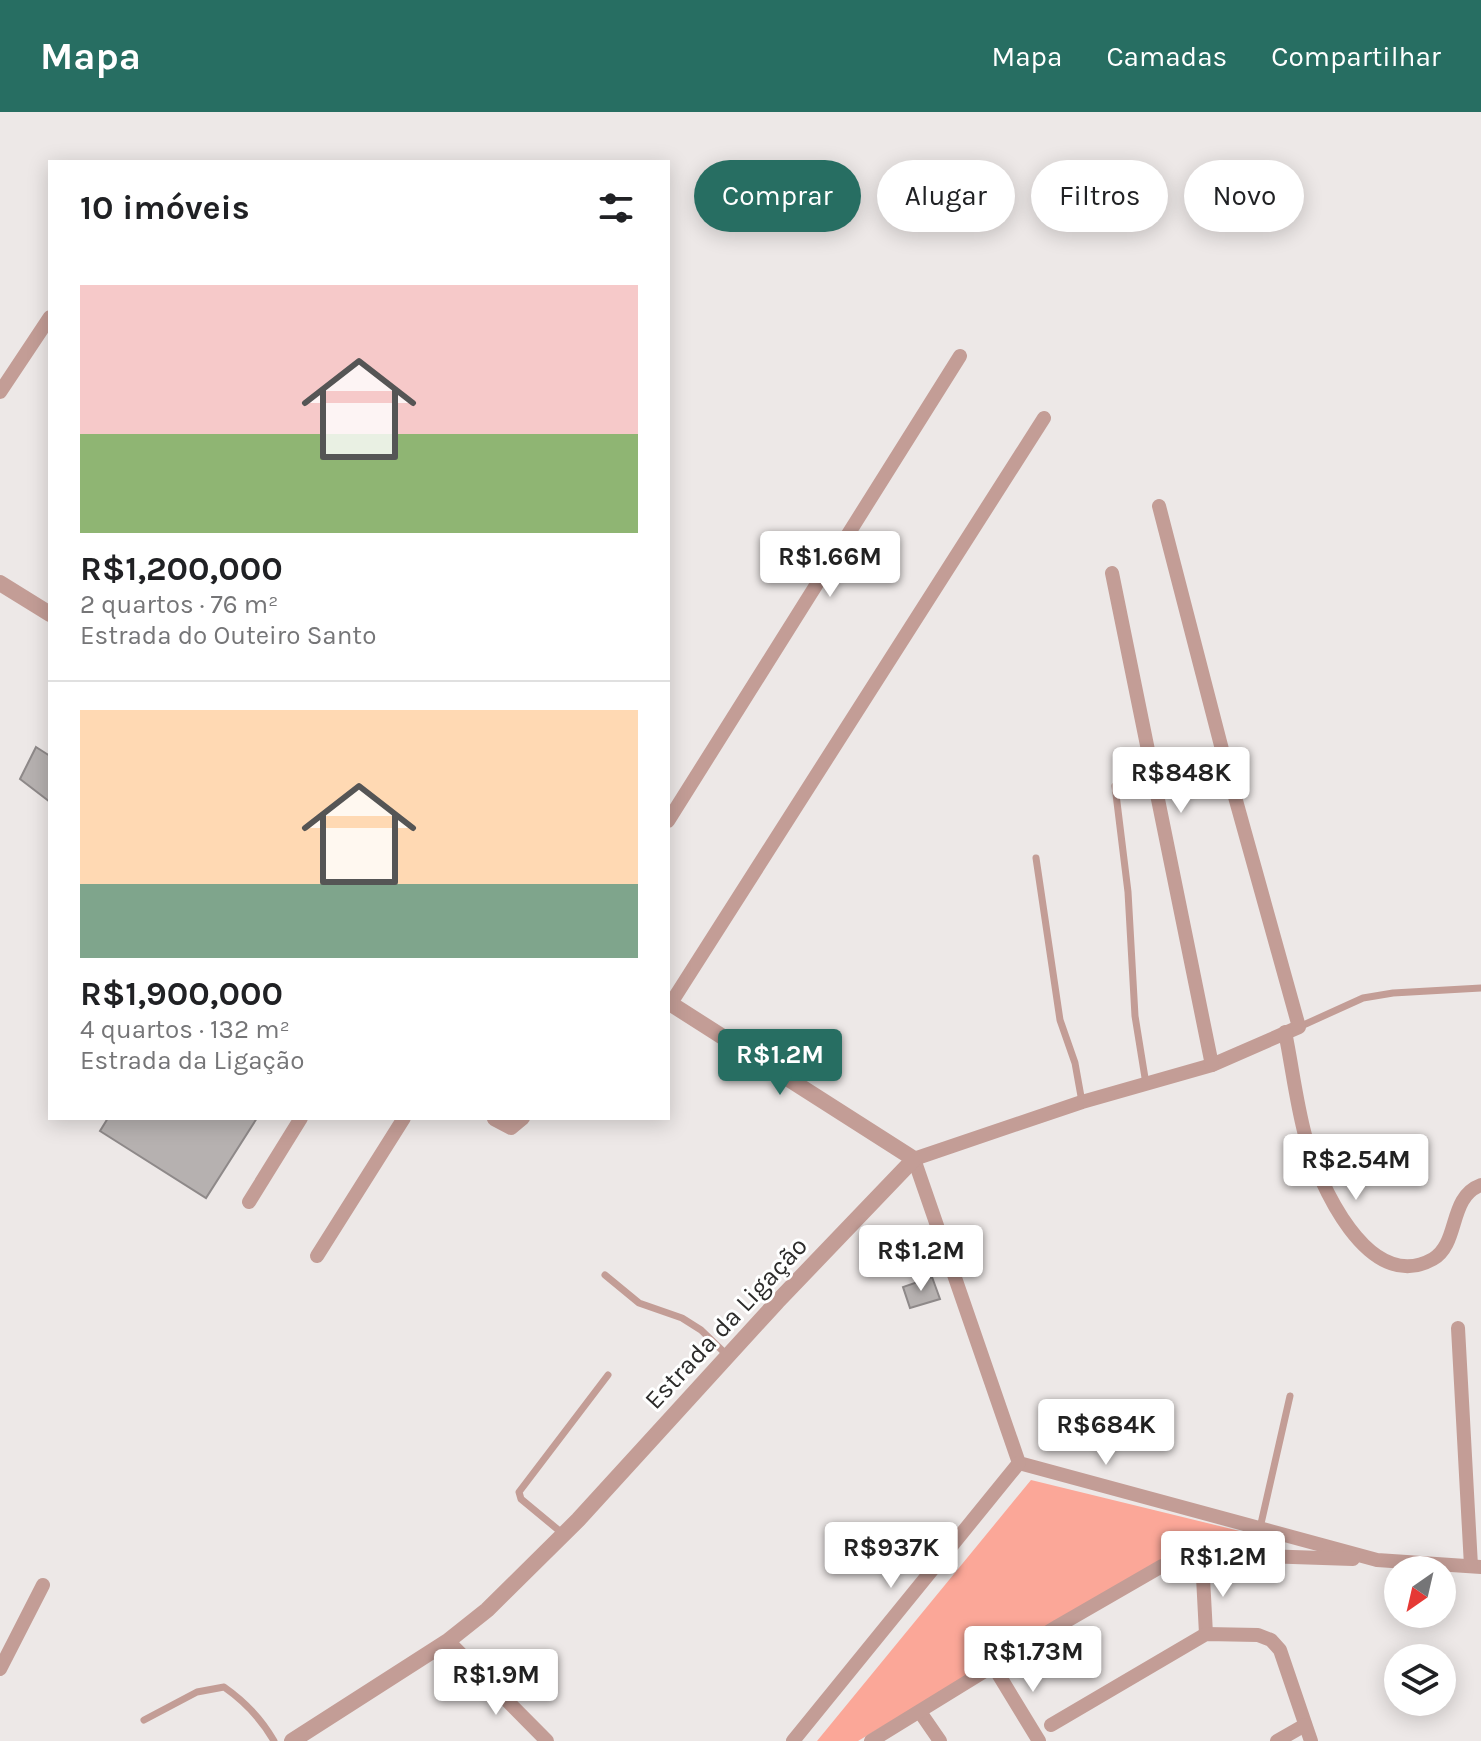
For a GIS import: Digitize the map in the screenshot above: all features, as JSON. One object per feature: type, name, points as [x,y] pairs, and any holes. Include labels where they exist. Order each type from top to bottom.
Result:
[{"type":"street","points":[[0,392],[48,320]]},
{"type":"street","points":[[670,818],[960,356]]},
{"type":"street","points":[[670,1000],[1044,418]]},
{"type":"street","points":[[1159,506],[1292,1030],[1305,1136],[1324,1191],[1367,1250],[1380,1260],[1394,1265],[1414,1265],[1434,1258],[1446,1244],[1460,1203],[1471,1189],[1481,1185]]},
{"type":"street","points":[[1112,573],[1212,1065]]},
{"type":"street","points":[[0,583],[48,613]]},
{"type":"street","points":[[670,1003],[914,1159],[1019,1463]]},
{"type":"street","name":"Estrada da Ligação","points":[[292,1741],[448,1641],[487,1610],[564,1535],[914,1159],[1082,1102],[1212,1065],[1292,1030]]},
{"type":"street","points":[[249,1202],[300,1120]]},
{"type":"street","points":[[317,1256],[403,1120]]},
{"type":"street","points":[[496,1120],[511,1128],[521,1120]]},
{"type":"street","points":[[871,1741],[1162,1566],[1202,1558],[1259,1556],[1476,1566],[1458,1328]]},
{"type":"street","points":[[1019,1463],[1377,1560]]},
{"type":"street","points":[[793,1741],[1019,1463]]},
{"type":"street","points":[[1202,1558],[1206,1634]]},
{"type":"street","points":[[0,1669],[43,1585]]},
{"type":"street","points":[[1051,1725],[1206,1634],[1258,1635],[1271,1640],[1280,1650],[1311,1741]]},
{"type":"street","points":[[448,1641],[547,1741]]},
{"type":"street","points":[[994,1667],[1039,1741]]},
{"type":"street","points":[[920,1712],[940,1741]]},
{"type":"street","points":[[1277,1741],[1305,1725]]},
{"type":"lane","points":[[1115,786],[1128,892],[1135,1016],[1146,1084]]},
{"type":"lane","points":[[1036,858],[1060,1020],[1075,1063],[1082,1102]]},
{"type":"lane","points":[[1292,1030],[1363,998],[1393,993],[1481,988]]},
{"type":"lane","points":[[605,1275],[639,1303],[682,1318],[701,1330],[728,1356]]},
{"type":"lane","points":[[564,1535],[521,1499],[519,1492],[608,1375]]},
{"type":"lane","points":[[1260,1528],[1290,1396]]},
{"type":"lane","points":[[144,1720],[197,1692],[224,1687],[266,1726],[274,1741]]},
{"type":"shaded area","points":[[1031,1480],[1248,1533],[1207,1545],[1142,1572],[858,1741],[817,1741]]},
{"type":"building","points":[[36,747],[48,755],[48,800],[20,779]]},
{"type":"building","points":[[107,1120],[256,1120],[206,1198],[100,1131]]},
{"type":"building","points":[[932,1277],[940,1299],[910,1308],[903,1287]]}]
